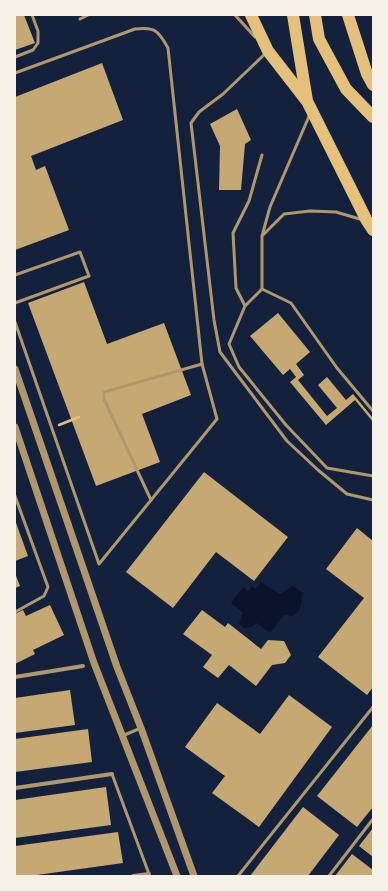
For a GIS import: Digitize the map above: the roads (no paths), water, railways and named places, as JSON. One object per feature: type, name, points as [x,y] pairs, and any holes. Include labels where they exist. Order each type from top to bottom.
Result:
[{"type":"highway","points":[[251,15],[268,51],[308,106],[370,225]]},
{"type":"highway","points":[[293,15],[308,106]]},
{"type":"highway","points":[[315,15],[319,39],[346,89],[373,117]]},
{"type":"highway","points":[[348,15],[367,74],[373,85]]},
{"type":"street","points":[[15,369],[116,667],[141,728],[194,876]]},
{"type":"street","points":[[15,427],[94,663],[177,876]]},
{"type":"street","points":[[15,677],[83,666]]},
{"type":"street","points":[[15,788],[112,774]]},
{"type":"street","points":[[133,876],[149,874]]},
{"type":"lane","points":[[15,57],[33,50],[38,43],[38,31],[32,15]]},
{"type":"lane","points":[[80,19],[88,15]]},
{"type":"lane","points":[[235,15],[268,51],[223,94],[199,112],[190,123],[214,320],[220,352],[287,441],[318,470],[347,494],[373,500]]},
{"type":"lane","points":[[15,73],[134,29],[148,28],[160,34],[168,48],[202,364],[217,419],[99,564],[15,322]]},
{"type":"lane","points":[[308,106],[270,207],[262,236],[262,289],[244,306],[229,344],[239,367],[286,425],[327,468],[373,476]]},
{"type":"lane","points":[[244,306],[236,288],[233,233],[249,201],[262,155]]},
{"type":"lane","points":[[262,236],[284,214],[310,211],[336,212],[370,225]]},
{"type":"lane","points":[[15,275],[80,252],[90,276],[15,303]]},
{"type":"lane","points":[[262,289],[291,303],[337,368],[373,411]]},
{"type":"lane","points":[[151,500],[104,399],[104,392],[202,364]]},
{"type":"lane","points":[[15,496],[48,587],[44,596],[15,612]]},
{"type":"lane","points":[[238,876],[373,707]]},
{"type":"lane","points":[[122,736],[141,728]]},
{"type":"lane","points":[[112,774],[149,874]]},
{"type":"lane","points":[[329,876],[373,819]]},
{"type":"water","points":[[261,582],[280,594],[293,586],[303,593],[299,611],[293,616],[284,615],[270,633],[257,623],[251,627],[244,628],[239,624],[243,613],[231,603],[243,587],[248,591],[252,586],[256,589]]}]
